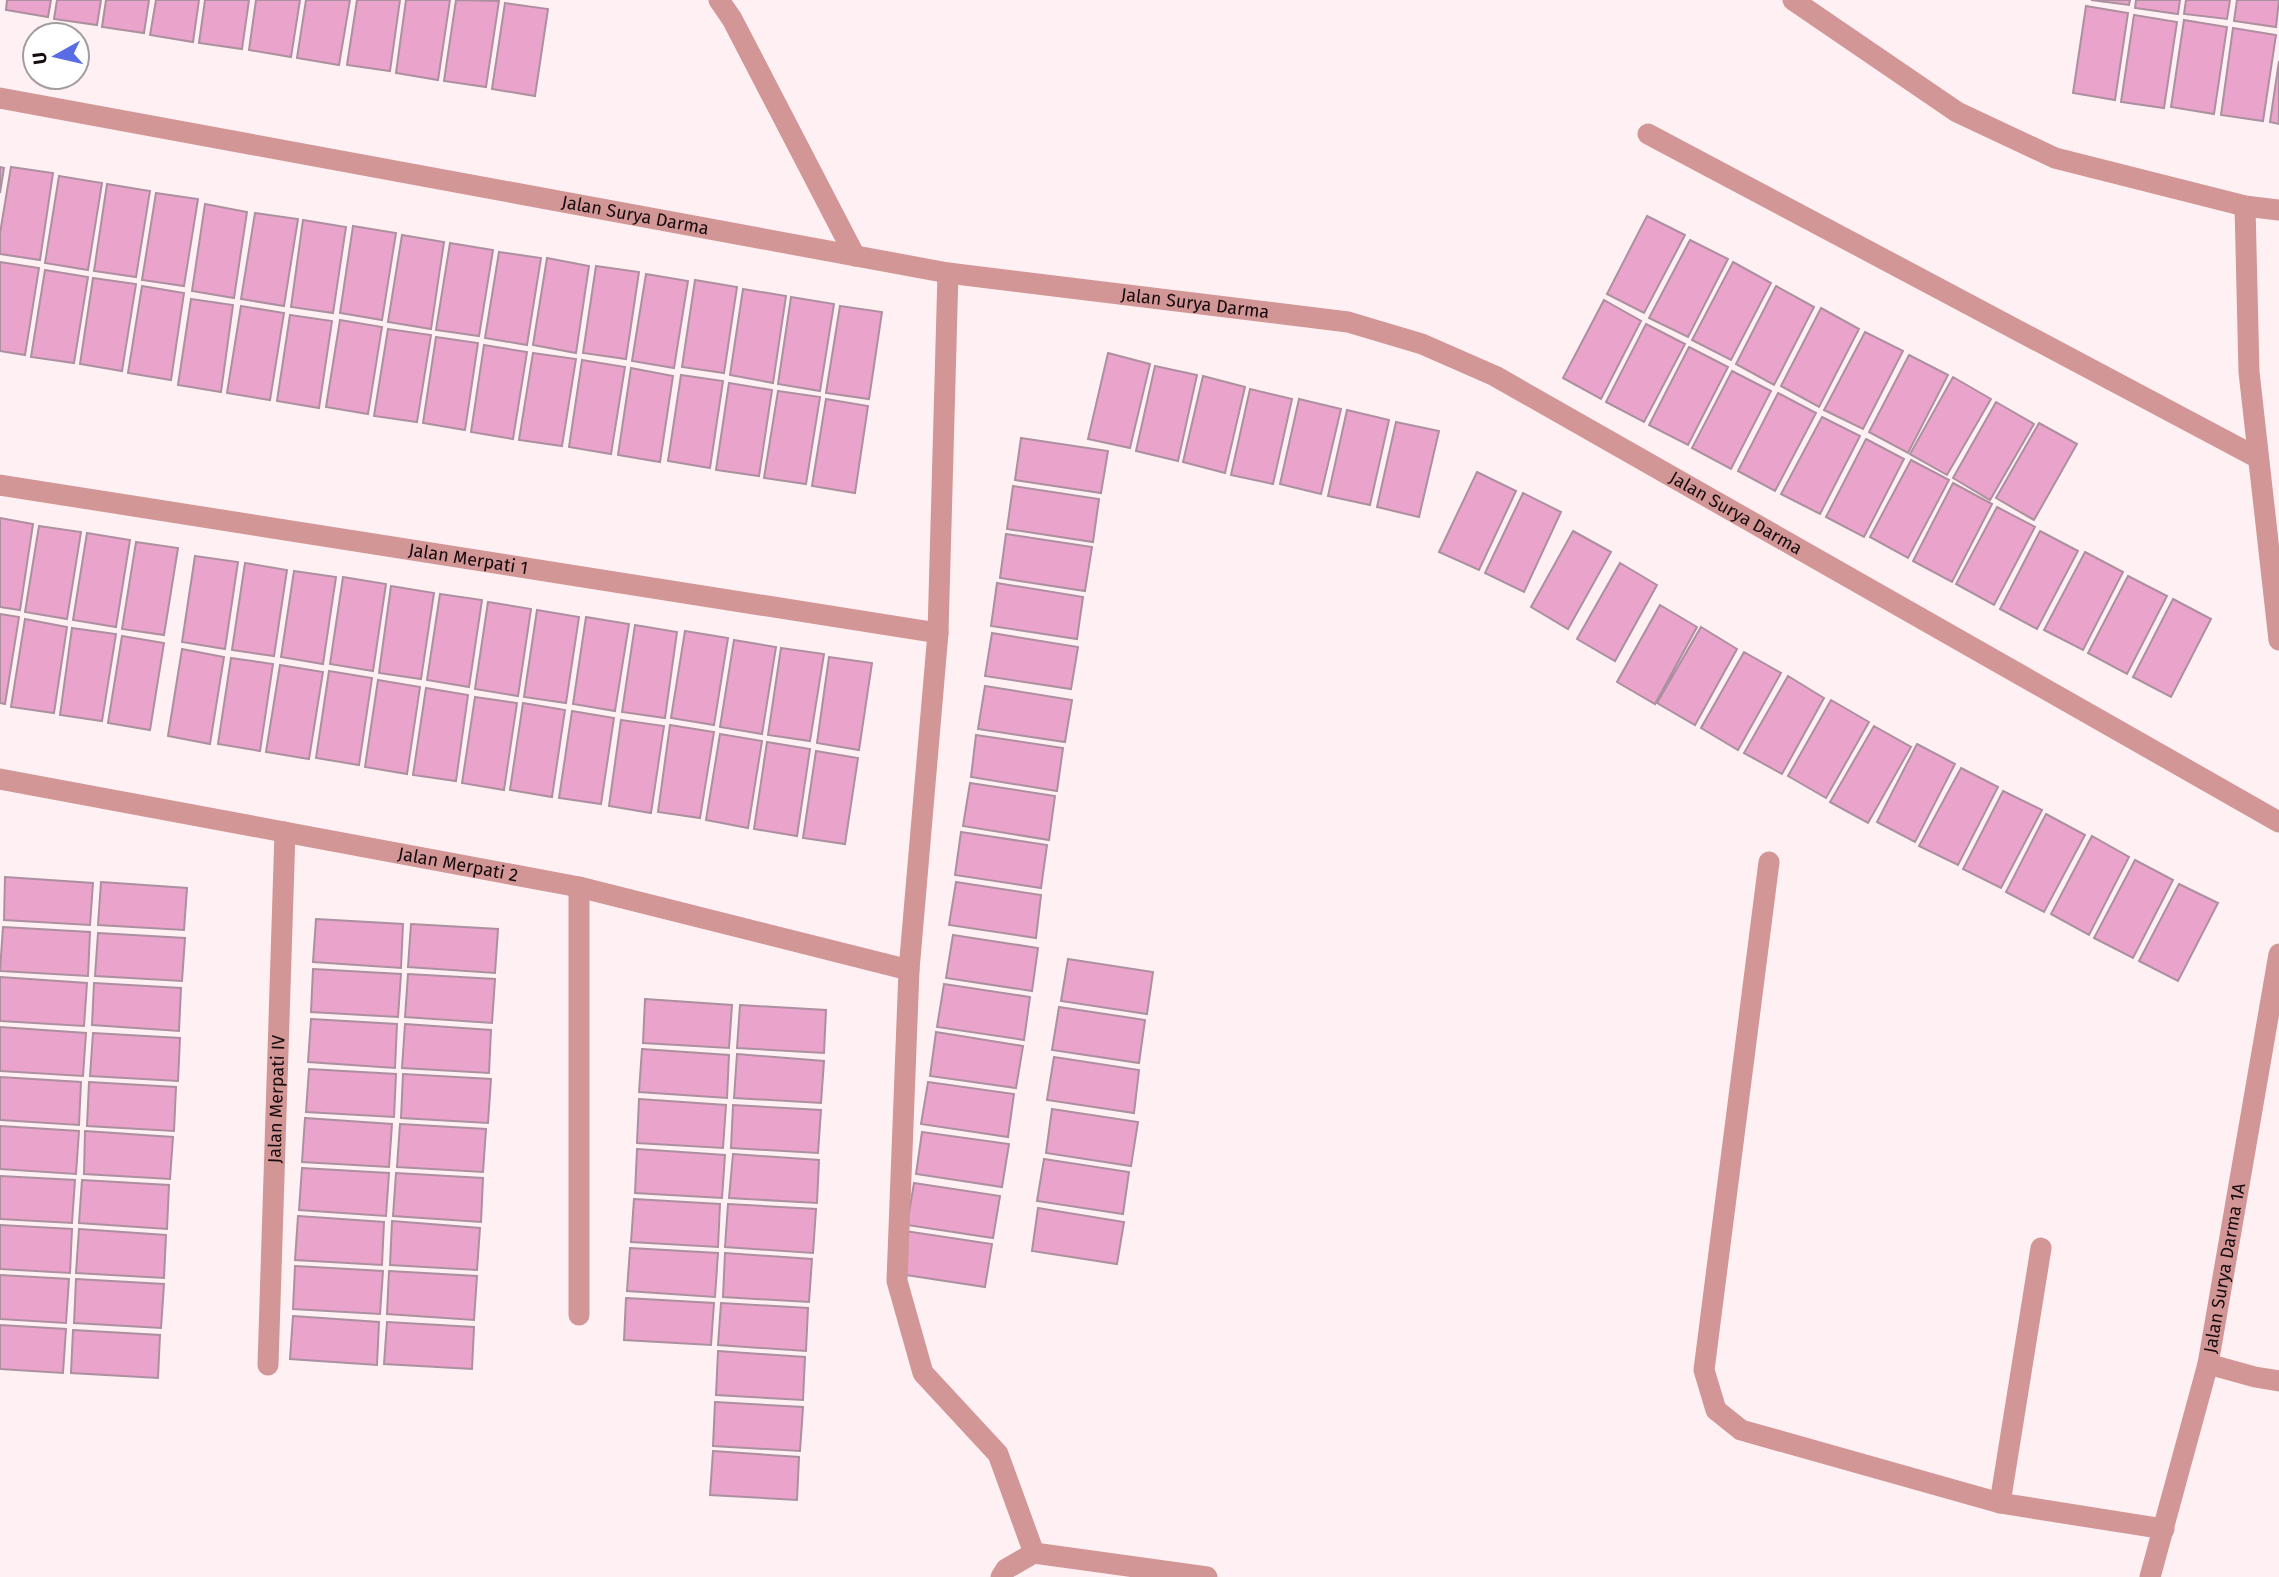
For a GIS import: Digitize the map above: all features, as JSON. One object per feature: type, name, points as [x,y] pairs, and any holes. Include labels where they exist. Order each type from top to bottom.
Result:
[{"type":"street","points":[[719,0],[732,19],[855,257]]},
{"type":"street","points":[[1793,0],[1957,112],[2055,158],[2245,206],[2279,210]]},
{"type":"street","name":"Jalan Surya Darma","points":[[0,98],[855,257],[948,273],[1348,322],[1422,344],[1495,376],[2279,822]]},
{"type":"street","points":[[1648,134],[2258,458]]},
{"type":"street","points":[[2245,206],[2249,372],[2258,458],[2275,563],[2279,640]]},
{"type":"street","points":[[948,273],[938,633],[909,970],[897,1281],[923,1373],[998,1454],[1034,1553]]},
{"type":"street","name":"Jalan Merpati 1","points":[[0,485],[938,633]]},
{"type":"street","name":"Jalan Merpati 2","points":[[0,779],[579,887],[909,970]]},
{"type":"street","name":"Jalan Merpati IV","points":[[268,1365],[285,832]]},
{"type":"street","points":[[1769,862],[1704,1370],[1716,1410],[1741,1430],[2000,1503],[2164,1529]]},
{"type":"street","points":[[579,887],[579,1315]]},
{"type":"street","name":"Jalan Surya Darma 1A","points":[[2150,1577],[2208,1364],[2279,954]]},
{"type":"street","points":[[2000,1503],[2041,1248]]},
{"type":"street","points":[[2208,1364],[2279,1381]]},
{"type":"street","points":[[1000,1577],[1006,1569],[1034,1553],[1207,1577]]},
{"type":"building","points":[[7,0],[51,0],[48,17],[6,10]]},
{"type":"building","points":[[57,0],[101,0],[97,25],[91,24],[91,21],[54,19]]},
{"type":"building","points":[[106,0],[149,0],[144,33],[102,27]]},
{"type":"building","points":[[156,0],[199,0],[193,42],[150,35]]},
{"type":"building","points":[[205,0],[249,0],[242,49],[199,43]]},
{"type":"building","points":[[256,0],[300,0],[291,57],[249,50]]},
{"type":"building","points":[[306,0],[350,0],[339,65],[297,58]]},
{"type":"building","points":[[357,0],[400,0],[390,71],[347,65]]},
{"type":"building","points":[[406,0],[450,0],[438,80],[396,73]]},
{"type":"building","points":[[456,0],[499,1],[486,87],[444,81]]},
{"type":"building","points":[[2091,0],[2130,0],[2129,5]]},
{"type":"building","points":[[2136,0],[2180,0],[2178,14],[2135,8]]},
{"type":"building","points":[[2186,0],[2230,0],[2227,19],[2184,14]]},
{"type":"building","points":[[2237,0],[2279,0],[2276,27],[2234,21]]},
{"type":"building","points":[[505,3],[548,9],[535,96],[492,89]]},
{"type":"building","points":[[2086,6],[2128,13],[2115,100],[2073,93]]},
{"type":"building","points":[[2134,15],[2177,22],[2164,108],[2121,102]]},
{"type":"building","points":[[2184,20],[2227,27],[2214,114],[2171,107]]},
{"type":"building","points":[[2233,28],[2276,35],[2263,121],[2221,115]]},
{"type":"building","points":[[2279,61],[2279,124],[2270,122]]},
{"type":"building","points":[[0,167],[4,168],[0,193]]},
{"type":"building","points":[[11,167],[53,173],[40,260],[0,254],[0,233]]},
{"type":"building","points":[[59,176],[102,183],[88,270],[45,263]]},
{"type":"building","points":[[107,184],[150,191],[136,277],[94,271]]},
{"type":"building","points":[[156,193],[198,199],[184,286],[142,280]]},
{"type":"building","points":[[205,204],[247,212],[234,298],[192,291]]},
{"type":"building","points":[[255,213],[298,219],[284,306],[241,299]]},
{"type":"building","points":[[1647,216],[1685,235],[1644,313],[1607,294]]},
{"type":"building","points":[[303,220],[346,227],[333,313],[291,307]]},
{"type":"building","points":[[353,226],[396,233],[382,320],[340,313]]},
{"type":"building","points":[[402,235],[444,242],[431,329],[388,322]]},
{"type":"building","points":[[1690,240],[1728,259],[1688,337],[1649,318]]},
{"type":"building","points":[[450,243],[493,250],[479,336],[436,330]]},
{"type":"building","points":[[499,252],[541,258],[527,345],[485,338]]},
{"type":"building","points":[[547,258],[589,266],[576,353],[533,345]]},
{"type":"building","points":[[0,262],[39,268],[25,355],[0,351]]},
{"type":"building","points":[[1733,262],[1771,283],[1731,360],[1692,340]]},
{"type":"building","points":[[596,266],[639,272],[626,359],[583,353]]},
{"type":"building","points":[[45,270],[88,277],[74,363],[31,357]]},
{"type":"building","points":[[646,274],[688,281],[674,368],[632,361]]},
{"type":"building","points":[[93,278],[136,284],[122,371],[80,364]]},
{"type":"building","points":[[695,280],[737,287],[724,373],[682,367]]},
{"type":"building","points":[[142,286],[184,293],[171,380],[128,373]]},
{"type":"building","points":[[1776,286],[1814,307],[1774,385],[1736,364]]},
{"type":"building","points":[[743,289],[786,296],[773,383],[730,375]]},
{"type":"building","points":[[791,297],[834,304],[820,391],[778,384]]},
{"type":"building","points":[[191,299],[233,305],[221,392],[178,385]]},
{"type":"building","points":[[1604,300],[1641,321],[1601,399],[1563,378]]},
{"type":"building","points":[[241,306],[284,313],[270,400],[227,393]]},
{"type":"building","points":[[840,306],[882,312],[869,399],[826,393]]},
{"type":"building","points":[[1821,308],[1859,329],[1819,407],[1781,386]]},
{"type":"building","points":[[290,315],[332,321],[319,408],[277,401]]},
{"type":"building","points":[[340,320],[382,327],[368,414],[326,407]]},
{"type":"building","points":[[1646,324],[1685,344],[1644,422],[1606,402]]},
{"type":"building","points":[[388,329],[431,335],[417,422],[374,416]]},
{"type":"building","points":[[1865,332],[1903,351],[1863,429],[1824,410]]},
{"type":"building","points":[[436,337],[478,343],[465,430],[423,423]]},
{"type":"building","points":[[484,345],[527,352],[513,439],[471,432]]},
{"type":"building","points":[[1689,347],[1728,367],[1688,445],[1649,425]]},
{"type":"building","points":[[533,353],[576,359],[562,446],[519,440]]},
{"type":"building","points":[[1108,353],[1150,364],[1130,448],[1088,439]]},
{"type":"building","points":[[1909,355],[1948,375],[1908,453],[1869,432]]},
{"type":"building","points":[[582,360],[625,367],[611,454],[569,447]]},
{"type":"building","points":[[1155,366],[1197,375],[1178,461],[1136,451]]},
{"type":"building","points":[[631,368],[673,376],[660,462],[618,455]]},
{"type":"building","points":[[1732,371],[1771,391],[1731,469],[1692,448]]},
{"type":"building","points":[[681,375],[723,381],[710,468],[668,461]]},
{"type":"building","points":[[1203,376],[1245,387],[1225,473],[1183,462]]},
{"type":"building","points":[[1953,377],[1991,399],[1947,475],[1910,454]]},
{"type":"building","points":[[729,383],[772,390],[759,476],[716,470]]},
{"type":"building","points":[[1250,389],[1292,399],[1273,484],[1231,475]]},
{"type":"building","points":[[778,391],[820,397],[806,484],[764,478]]},
{"type":"building","points":[[1778,393],[1816,413],[1775,491],[1738,471]]},
{"type":"building","points":[[826,399],[868,406],[855,493],[812,486]]},
{"type":"building","points":[[1299,399],[1341,409],[1321,494],[1280,484]]},
{"type":"building","points":[[1996,402],[2034,424],[1990,500],[1953,478]]},
{"type":"building","points":[[1347,410],[1389,420],[1370,505],[1328,496]]},
{"type":"building","points":[[1822,417],[1860,436],[1820,514],[1781,494]]},
{"type":"building","points":[[1396,422],[1439,431],[1419,517],[1377,507]]},
{"type":"building","points":[[2039,423],[2077,444],[2034,520],[1996,498]]},
{"type":"building","points":[[1021,438],[1108,451],[1101,493],[1015,480]]},
{"type":"building","points":[[1866,439],[1904,459],[1864,537],[1826,517]]},
{"type":"building","points":[[1911,460],[1949,480],[1908,558],[1870,537]]},
{"type":"building","points":[[1477,472],[1516,491],[1479,570],[1439,552]]},
{"type":"building","points":[[1953,483],[1992,504],[1952,582],[1913,561]]},
{"type":"building","points":[[1013,486],[1099,499],[1093,542],[1007,529]]},
{"type":"building","points":[[1523,493],[1561,512],[1524,592],[1485,573]]},
{"type":"building","points":[[1997,507],[2035,527],[1994,605],[1956,584]]},
{"type":"building","points":[[0,518],[33,524],[20,610],[0,607]]},
{"type":"building","points":[[39,526],[81,532],[67,619],[25,612]]},
{"type":"building","points":[[1573,531],[1611,552],[1568,629],[1531,607]]},
{"type":"building","points":[[2040,531],[2078,551],[2037,629],[2000,609]]},
{"type":"building","points":[[87,533],[130,540],[116,627],[73,620]]},
{"type":"building","points":[[1006,534],[1092,547],[1085,591],[1000,578]]},
{"type":"building","points":[[136,542],[178,548],[164,635],[122,629]]},
{"type":"building","points":[[2085,552],[2123,572],[2083,650],[2044,630]]},
{"type":"building","points":[[195,556],[238,562],[225,649],[182,642]]},
{"type":"building","points":[[245,563],[287,570],[274,656],[232,650]]},
{"type":"building","points":[[1620,563],[1657,585],[1615,661],[1577,639]]},
{"type":"building","points":[[294,571],[336,577],[323,664],[281,657]]},
{"type":"building","points":[[2128,576],[2167,596],[2127,674],[2088,653]]},
{"type":"building","points":[[343,577],[386,584],[373,671],[330,664]]},
{"type":"building","points":[[997,583],[1083,597],[1077,639],[991,626]]},
{"type":"building","points":[[391,586],[434,593],[421,679],[379,673]]},
{"type":"building","points":[[440,594],[482,600],[469,687],[427,680]]},
{"type":"building","points":[[2173,599],[2211,619],[2171,697],[2133,677]]},
{"type":"building","points":[[488,602],[531,609],[518,696],[475,689]]},
{"type":"building","points":[[1660,605],[1697,627],[1655,704],[1617,682]]},
{"type":"building","points":[[537,610],[579,617],[566,703],[524,697]]},
{"type":"building","points":[[0,614],[19,617],[5,704],[0,703]]},
{"type":"building","points":[[586,617],[629,624],[615,711],[573,704]]},
{"type":"building","points":[[25,619],[67,627],[54,713],[11,707]]},
{"type":"building","points":[[635,625],[677,632],[665,718],[622,712]]},
{"type":"building","points":[[1701,627],[1737,649],[1695,725],[1657,703]]},
{"type":"building","points":[[72,628],[116,634],[102,721],[60,715]]},
{"type":"building","points":[[685,631],[728,638],[714,725],[671,718]]},
{"type":"building","points":[[992,633],[1078,647],[1071,689],[985,676]]},
{"type":"building","points":[[122,636],[164,643],[150,730],[108,723]]},
{"type":"building","points":[[734,640],[776,647],[762,734],[720,727]]},
{"type":"building","points":[[781,648],[824,654],[810,741],[768,735]]},
{"type":"building","points":[[182,649],[224,657],[210,744],[168,736]]},
{"type":"building","points":[[1744,652],[1781,673],[1738,750],[1701,728]]},
{"type":"building","points":[[829,657],[872,663],[859,750],[817,743]]},
{"type":"building","points":[[231,658],[273,664],[260,751],[218,744]]},
{"type":"building","points":[[280,665],[323,672],[309,759],[266,752]]},
{"type":"building","points":[[329,671],[372,678],[359,765],[316,758]]},
{"type":"building","points":[[1788,676],[1824,698],[1782,774],[1744,753]]},
{"type":"building","points":[[378,680],[420,687],[407,774],[365,767]]},
{"type":"building","points":[[985,686],[1072,700],[1065,742],[978,729]]},
{"type":"building","points":[[426,688],[468,695],[456,781],[413,775]]},
{"type":"building","points":[[475,697],[517,703],[504,790],[462,783]]},
{"type":"building","points":[[1831,700],[1869,722],[1826,798],[1788,776]]},
{"type":"building","points":[[523,703],[565,710],[552,797],[510,790]]},
{"type":"building","points":[[572,711],[614,718],[601,804],[559,798]]},
{"type":"building","points":[[621,720],[664,726],[651,813],[609,806]]},
{"type":"building","points":[[670,725],[714,732],[700,818],[658,812]]},
{"type":"building","points":[[1874,726],[1911,747],[1868,823],[1830,802]]},
{"type":"building","points":[[720,734],[762,741],[748,828],[706,820]]},
{"type":"building","points":[[976,735],[1063,748],[1057,791],[971,777]]},
{"type":"building","points":[[767,742],[810,749],[797,836],[754,829]]},
{"type":"building","points":[[1917,744],[1955,764],[1915,842],[1877,822]]},
{"type":"building","points":[[816,751],[858,758],[845,844],[803,838]]},
{"type":"building","points":[[1961,768],[1998,787],[1958,865],[1919,846]]},
{"type":"building","points":[[970,783],[1055,796],[1049,840],[963,826]]},
{"type":"building","points":[[2003,791],[2042,810],[2001,888],[1963,869]]},
{"type":"building","points":[[2046,814],[2085,835],[2044,912],[2006,892]]},
{"type":"building","points":[[961,832],[1047,845],[1041,888],[955,875]]},
{"type":"building","points":[[2092,836],[2129,857],[2089,935],[2051,914]]},
{"type":"building","points":[[2135,860],[2173,880],[2133,958],[2094,938]]},
{"type":"building","points":[[5,877],[93,883],[90,925],[4,920]]},
{"type":"building","points":[[101,882],[187,888],[184,930],[98,925]]},
{"type":"building","points":[[956,882],[1041,895],[1036,938],[949,925]]},
{"type":"building","points":[[2179,884],[2218,903],[2178,981],[2139,961]]},
{"type":"building","points":[[316,919],[403,924],[401,968],[313,962]]},
{"type":"building","points":[[411,924],[498,929],[495,973],[408,967]]},
{"type":"building","points":[[3,927],[90,932],[88,976],[0,971]]},
{"type":"building","points":[[98,933],[185,938],[182,981],[95,976]]},
{"type":"building","points":[[953,935],[1038,948],[1032,991],[946,978]]},
{"type":"building","points":[[1068,959],[1153,972],[1147,1014],[1061,1001]]},
{"type":"building","points":[[313,969],[401,974],[398,1017],[311,1012]]},
{"type":"building","points":[[408,974],[495,979],[492,1023],[405,1017]]},
{"type":"building","points":[[0,977],[87,983],[84,1026],[0,1021]]},
{"type":"building","points":[[94,983],[181,988],[179,1031],[92,1025]]},
{"type":"building","points":[[944,984],[1030,997],[1024,1040],[937,1027]]},
{"type":"building","points":[[645,999],[732,1005],[729,1048],[643,1043]]},
{"type":"building","points":[[740,1005],[826,1010],[824,1053],[737,1048]]},
{"type":"building","points":[[1059,1007],[1145,1020],[1139,1063],[1052,1050]]},
{"type":"building","points":[[311,1019],[397,1024],[395,1068],[308,1062]]},
{"type":"building","points":[[405,1024],[491,1030],[489,1073],[402,1068]]},
{"type":"building","points":[[0,1027],[86,1033],[83,1076],[0,1071]]},
{"type":"building","points":[[936,1032],[1023,1046],[1016,1088],[930,1076]]},
{"type":"building","points":[[93,1033],[180,1038],[178,1081],[90,1076]]},
{"type":"building","points":[[642,1049],[729,1055],[727,1098],[639,1092]]},
{"type":"building","points":[[737,1054],[824,1061],[821,1103],[734,1098]]},
{"type":"building","points":[[1054,1057],[1139,1070],[1134,1113],[1047,1100]]},
{"type":"building","points":[[309,1069],[396,1074],[394,1117],[306,1112]]},
{"type":"building","points":[[403,1074],[491,1079],[488,1123],[401,1118]]},
{"type":"building","points":[[0,1077],[81,1082],[79,1125],[0,1120]]},
{"type":"building","points":[[89,1082],[176,1087],[174,1131],[87,1126]]},
{"type":"building","points":[[928,1082],[1014,1094],[1008,1137],[921,1124]]},
{"type":"building","points":[[639,1099],[726,1105],[723,1148],[637,1143]]},
{"type":"building","points":[[733,1105],[821,1110],[818,1153],[731,1148]]},
{"type":"building","points":[[1052,1109],[1138,1122],[1131,1166],[1046,1153]]},
{"type":"building","points":[[305,1118],[392,1124],[389,1167],[302,1162]]},
{"type":"building","points":[[400,1124],[486,1129],[483,1172],[397,1167]]},
{"type":"building","points":[[0,1126],[79,1131],[76,1174],[0,1169]]},
{"type":"building","points":[[85,1131],[173,1137],[170,1179],[84,1174]]},
{"type":"building","points":[[922,1132],[1009,1144],[1002,1187],[916,1174]]},
{"type":"building","points":[[637,1149],[725,1155],[722,1198],[635,1193]]},
{"type":"building","points":[[733,1154],[819,1160],[817,1203],[729,1198]]},
{"type":"building","points":[[1044,1159],[1129,1172],[1123,1214],[1037,1201]]},
{"type":"building","points":[[302,1168],[389,1173],[386,1216],[299,1210]]},
{"type":"building","points":[[396,1173],[483,1178],[481,1222],[393,1216]]},
{"type":"building","points":[[0,1176],[75,1180],[72,1223],[0,1219]]},
{"type":"building","points":[[82,1180],[169,1185],[167,1229],[79,1223]]},
{"type":"building","points":[[914,1183],[1000,1196],[993,1238],[907,1225]]},
{"type":"building","points":[[634,1199],[720,1204],[718,1247],[631,1242]]},
{"type":"building","points":[[728,1204],[816,1209],[813,1253],[725,1247]]},
{"type":"building","points":[[1038,1208],[1124,1222],[1117,1264],[1032,1251]]},
{"type":"building","points":[[298,1216],[384,1222],[382,1265],[295,1260]]},
{"type":"building","points":[[392,1221],[480,1228],[477,1270],[390,1265]]},
{"type":"building","points":[[0,1225],[72,1229],[70,1273],[0,1269]]},
{"type":"building","points":[[79,1229],[166,1235],[164,1278],[76,1273]]},
{"type":"building","points":[[905,1231],[992,1244],[985,1287],[899,1274]]},
{"type":"building","points":[[630,1248],[718,1253],[715,1297],[627,1291]]},
{"type":"building","points":[[725,1253],[812,1259],[809,1302],[723,1297]]},
{"type":"building","points":[[295,1266],[383,1271],[380,1314],[293,1309]]},
{"type":"building","points":[[389,1271],[477,1276],[474,1320],[387,1314]]},
{"type":"building","points":[[0,1275],[69,1279],[66,1323],[0,1319]]},
{"type":"building","points":[[76,1279],[164,1284],[161,1328],[74,1323]]},
{"type":"building","points":[[626,1298],[714,1303],[711,1345],[624,1340]]},
{"type":"building","points":[[721,1303],[808,1308],[806,1351],[718,1345]]},
{"type":"building","points":[[293,1316],[379,1322],[377,1365],[290,1359]]},
{"type":"building","points":[[387,1322],[474,1327],[472,1369],[384,1364]]},
{"type":"building","points":[[0,1325],[66,1329],[63,1373],[0,1369]]},
{"type":"building","points":[[73,1330],[160,1335],[158,1378],[71,1373]]},
{"type":"building","points":[[718,1351],[805,1357],[803,1400],[716,1395]]},
{"type":"building","points":[[715,1402],[803,1407],[800,1451],[713,1446]]},
{"type":"building","points":[[713,1451],[799,1457],[797,1500],[710,1495]]}]
